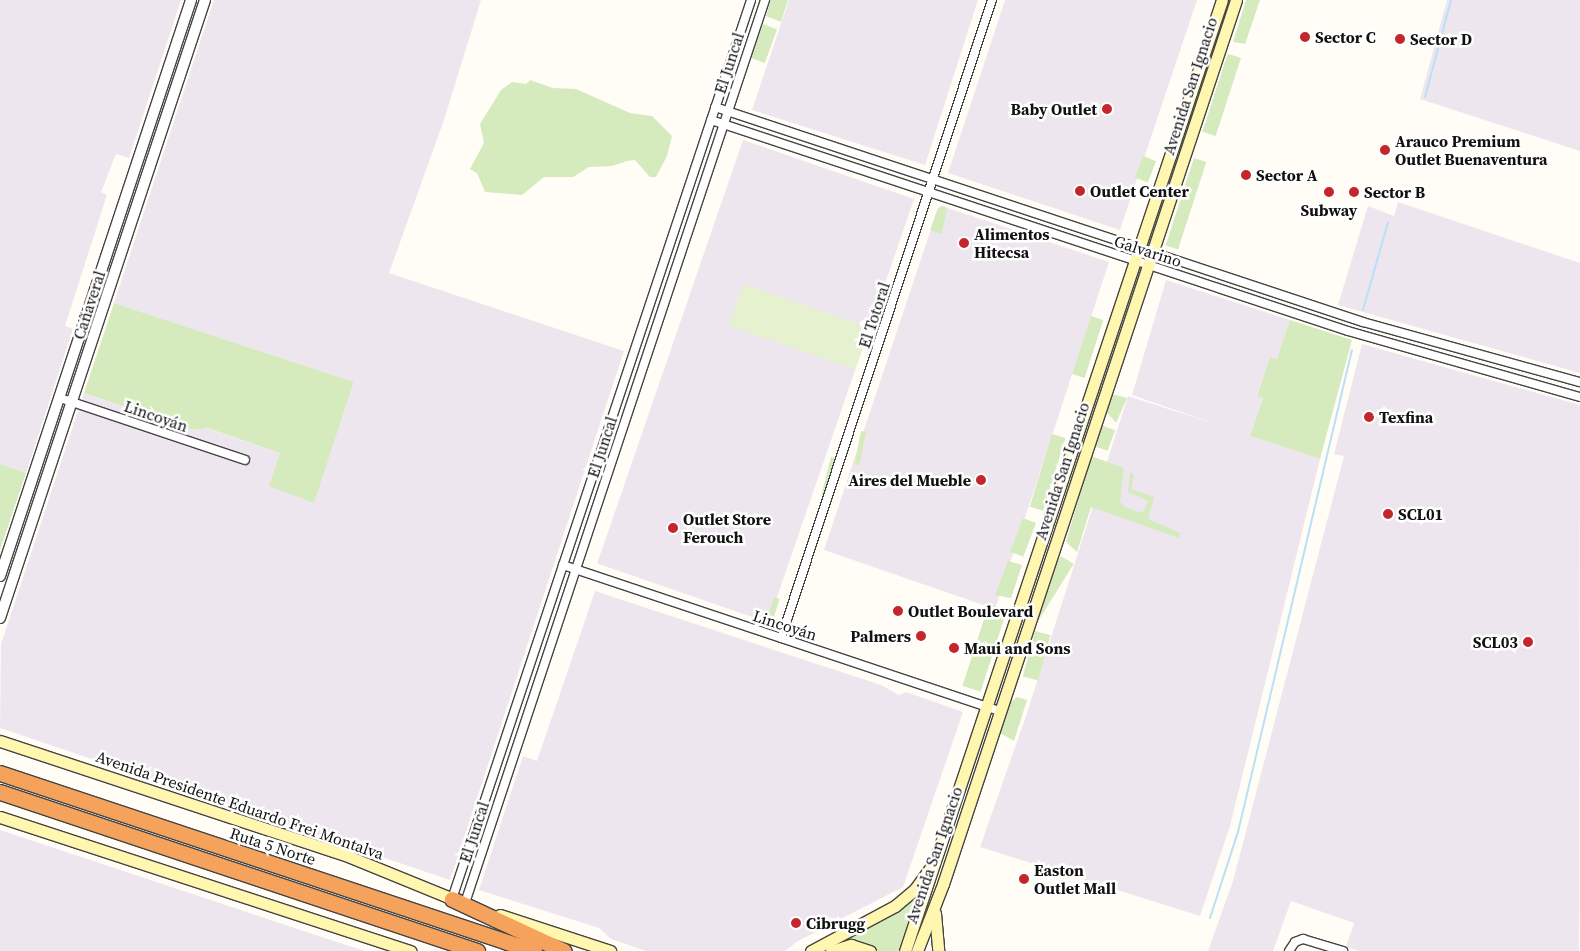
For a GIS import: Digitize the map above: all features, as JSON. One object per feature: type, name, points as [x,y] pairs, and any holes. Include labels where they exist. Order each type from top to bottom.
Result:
[{"type":"highway","name":"Ruta 5 Norte","points":[[0,773],[534,951]]},
{"type":"highway","points":[[0,792],[477,951]]},
{"type":"highway","points":[[458,901],[564,951]]},
{"type":"main road","name":"Avenida San Ignacio","points":[[906,951],[1222,0]]},
{"type":"main road","name":"Avenida San Ignacio","points":[[917,951],[943,884],[1236,0]]},
{"type":"main road","points":[[1160,185],[1166,190],[1173,190]]},
{"type":"main road","points":[[1087,404],[1100,409]]},
{"type":"main road","points":[[1003,659],[1010,664],[1015,663]]},
{"type":"main road","name":"Avenida Presidente Eduardo Frei Montalva","points":[[0,741],[350,857],[458,901],[610,951]]},
{"type":"main road","points":[[0,750],[17,747]]},
{"type":"main road","points":[[0,817],[411,951]]},
{"type":"main road","points":[[811,951],[895,906],[915,889],[936,860]]},
{"type":"main road","points":[[930,879],[936,885],[943,884]]},
{"type":"main road","points":[[936,904],[938,951]]},
{"type":"main road","points":[[831,951],[851,945],[870,951]]},
{"type":"street","name":"Cañaveral","points":[[0,576],[191,0]]},
{"type":"street","name":"Cañaveral","points":[[0,618],[205,0]]},
{"type":"street","name":"El Juncal","points":[[458,901],[472,840],[751,0]]},
{"type":"street","name":"El Juncal","points":[[458,901],[484,844],[765,0]]},
{"type":"street","name":"El Totoral","points":[[781,638],[992,0]]},
{"type":"street","name":"Galvarino","points":[[715,107],[1352,318],[1579,382]]},
{"type":"street","name":"Galvarino","points":[[711,120],[1348,331],[1576,396]]},
{"type":"street","points":[[1348,331],[1352,318]]},
{"type":"street","points":[[1576,396],[1579,382]]},
{"type":"street","name":"Lincoyán","points":[[60,398],[244,460]]},
{"type":"street","name":"Lincoyán","points":[[563,565],[1000,711]]},
{"type":"street","points":[[472,840],[484,844]]},
{"type":"street","points":[[1289,951],[1298,940],[1308,939],[1344,951]]},
{"type":"shaded area","points":[[0,0],[181,0],[129,158],[116,154],[101,192],[107,195],[65,326],[73,329],[26,473],[0,464]]},
{"type":"shaded area","points":[[214,0],[481,0],[444,120],[389,273],[624,351],[450,880],[0,728],[1,644],[84,393],[194,430],[206,428],[280,453],[314,502],[354,382],[114,303]]},
{"type":"shaded area","points":[[789,0],[978,0],[925,165],[752,110]]},
{"type":"shaded area","points":[[1005,0],[1197,0],[1120,230],[948,173]]},
{"type":"shaded area","points":[[1447,0],[1580,0],[1580,151],[1420,99]]},
{"type":"shaded area","points":[[743,140],[914,199],[768,623],[597,564]]},
{"type":"shaded area","points":[[1398,202],[1580,263],[1580,373],[1338,305],[1368,206],[1394,216]]},
{"type":"shaded area","points":[[942,206],[1109,262],[995,609],[824,550],[938,208]]},
{"type":"shaded area","points":[[1166,280],[1290,320],[1277,360],[1270,358],[1257,395],[1263,398],[1250,436],[1320,459],[1230,826],[1200,916],[980,847],[1026,716],[1128,396],[1218,425],[1132,395]]},
{"type":"shaded area","points":[[1362,344],[1580,405],[1579,951],[1359,951],[1346,947],[1354,923],[1291,901],[1273,951],[1208,951],[1233,881],[1344,456],[1334,454]]},
{"type":"shaded area","points":[[595,591],[881,685],[899,695],[906,692],[963,712],[903,887],[798,941],[785,951],[646,951],[611,939],[599,928],[479,890],[523,756],[537,761]]},
{"type":"shaded area","points":[[0,830],[340,943],[365,951],[0,951]]},
{"type":"green space","points":[[771,0],[788,0],[781,22],[766,16]]},
{"type":"green space","points":[[1246,0],[1260,0],[1245,44],[1233,42]]},
{"type":"green space","points":[[763,24],[777,29],[765,63],[751,58]]},
{"type":"green space","points":[[1228,54],[1241,58],[1216,136],[1202,132]]},
{"type":"green space","points":[[530,80],[553,88],[576,89],[630,113],[652,116],[672,136],[667,156],[656,177],[650,177],[635,160],[612,166],[589,167],[573,177],[544,177],[522,195],[485,192],[477,173],[470,169],[484,143],[480,124],[501,90],[512,82],[526,84]]},
{"type":"green space","points":[[1143,156],[1156,161],[1148,182],[1135,177]]},
{"type":"green space","points":[[1194,158],[1206,162],[1178,250],[1166,245]]},
{"type":"green space","points":[[942,206],[947,208],[942,234],[930,230],[938,208]]},
{"type":"green space","points":[[743,284],[870,328],[855,369],[729,326]]},
{"type":"green space","points":[[114,303],[354,382],[314,503],[269,486],[280,453],[207,428],[194,430],[84,393]]},
{"type":"green space","points":[[1091,316],[1103,320],[1085,378],[1072,374]]},
{"type":"green space","points":[[1290,320],[1352,340],[1320,459],[1250,436],[1263,398],[1257,396],[1270,357],[1277,359]]},
{"type":"green space","points":[[1112,394],[1127,398],[1116,423],[1106,411]]},
{"type":"green space","points":[[1101,425],[1115,430],[1108,451],[1093,446]]},
{"type":"green space","points":[[861,431],[866,432],[859,465],[855,464]]},
{"type":"green space","points":[[1052,434],[1065,438],[1043,511],[1030,507]]},
{"type":"green space","points":[[1091,456],[1124,468],[1120,501],[1124,507],[1143,513],[1148,501],[1128,492],[1130,472],[1134,474],[1131,489],[1154,497],[1148,519],[1180,533],[1179,538],[1091,507],[1077,552],[1066,542]]},
{"type":"green space","points":[[831,457],[835,458],[825,497],[821,496]]},
{"type":"green space","points":[[0,464],[26,473],[0,550]]},
{"type":"green space","points":[[1023,518],[1036,523],[1023,557],[1010,552]]},
{"type":"green space","points":[[1061,556],[1074,564],[1036,625],[1023,617]]},
{"type":"green space","points":[[1008,561],[1022,565],[1011,598],[995,595]]},
{"type":"green space","points":[[774,597],[780,599],[773,621],[767,619]]},
{"type":"green space","points":[[989,604],[1007,610],[980,692],[962,686]]},
{"type":"green space","points":[[1035,631],[1050,635],[1038,681],[1023,676]]},
{"type":"green space","points":[[1017,697],[1027,700],[1014,741],[1000,733],[1010,703]]},
{"type":"green space","points":[[920,889],[899,951],[878,951],[866,944],[830,947],[818,951]]},
{"type":"waterway","points":[[1425,97],[1451,0]]},
{"type":"waterway","points":[[1363,310],[1388,222]]},
{"type":"waterway","points":[[1210,918],[1238,832],[1352,350]]},
{"type":"place","name":"Sector C","points":[[1305,37]]},
{"type":"place","name":"Sector D","points":[[1400,39]]},
{"type":"place","name":"Baby Outlet","points":[[1107,109]]},
{"type":"place","name":"Arauco Premium Outlet Buenaventura","points":[[1385,150]]},
{"type":"place","name":"Sector A","points":[[1246,175]]},
{"type":"place","name":"Outlet Center","points":[[1080,191]]},
{"type":"place","name":"Subway","points":[[1329,192]]},
{"type":"place","name":"Sector B","points":[[1354,192]]},
{"type":"place","name":"Alimentos Hitecsa","points":[[964,243]]},
{"type":"place","name":"Texfina","points":[[1369,417]]},
{"type":"place","name":"Aires del Mueble","points":[[981,480]]},
{"type":"place","name":"SCL01","points":[[1388,514]]},
{"type":"place","name":"Outlet Store Ferouch","points":[[673,528]]},
{"type":"place","name":"Outlet Boulevard","points":[[898,611]]},
{"type":"place","name":"Palmers","points":[[921,636]]},
{"type":"place","name":"SCL03","points":[[1528,642]]},
{"type":"place","name":"Maui and Sons","points":[[954,648]]},
{"type":"place","name":"Easton Outlet Mall","points":[[1024,879]]},
{"type":"place","name":"Cibrugg","points":[[796,923]]}]
